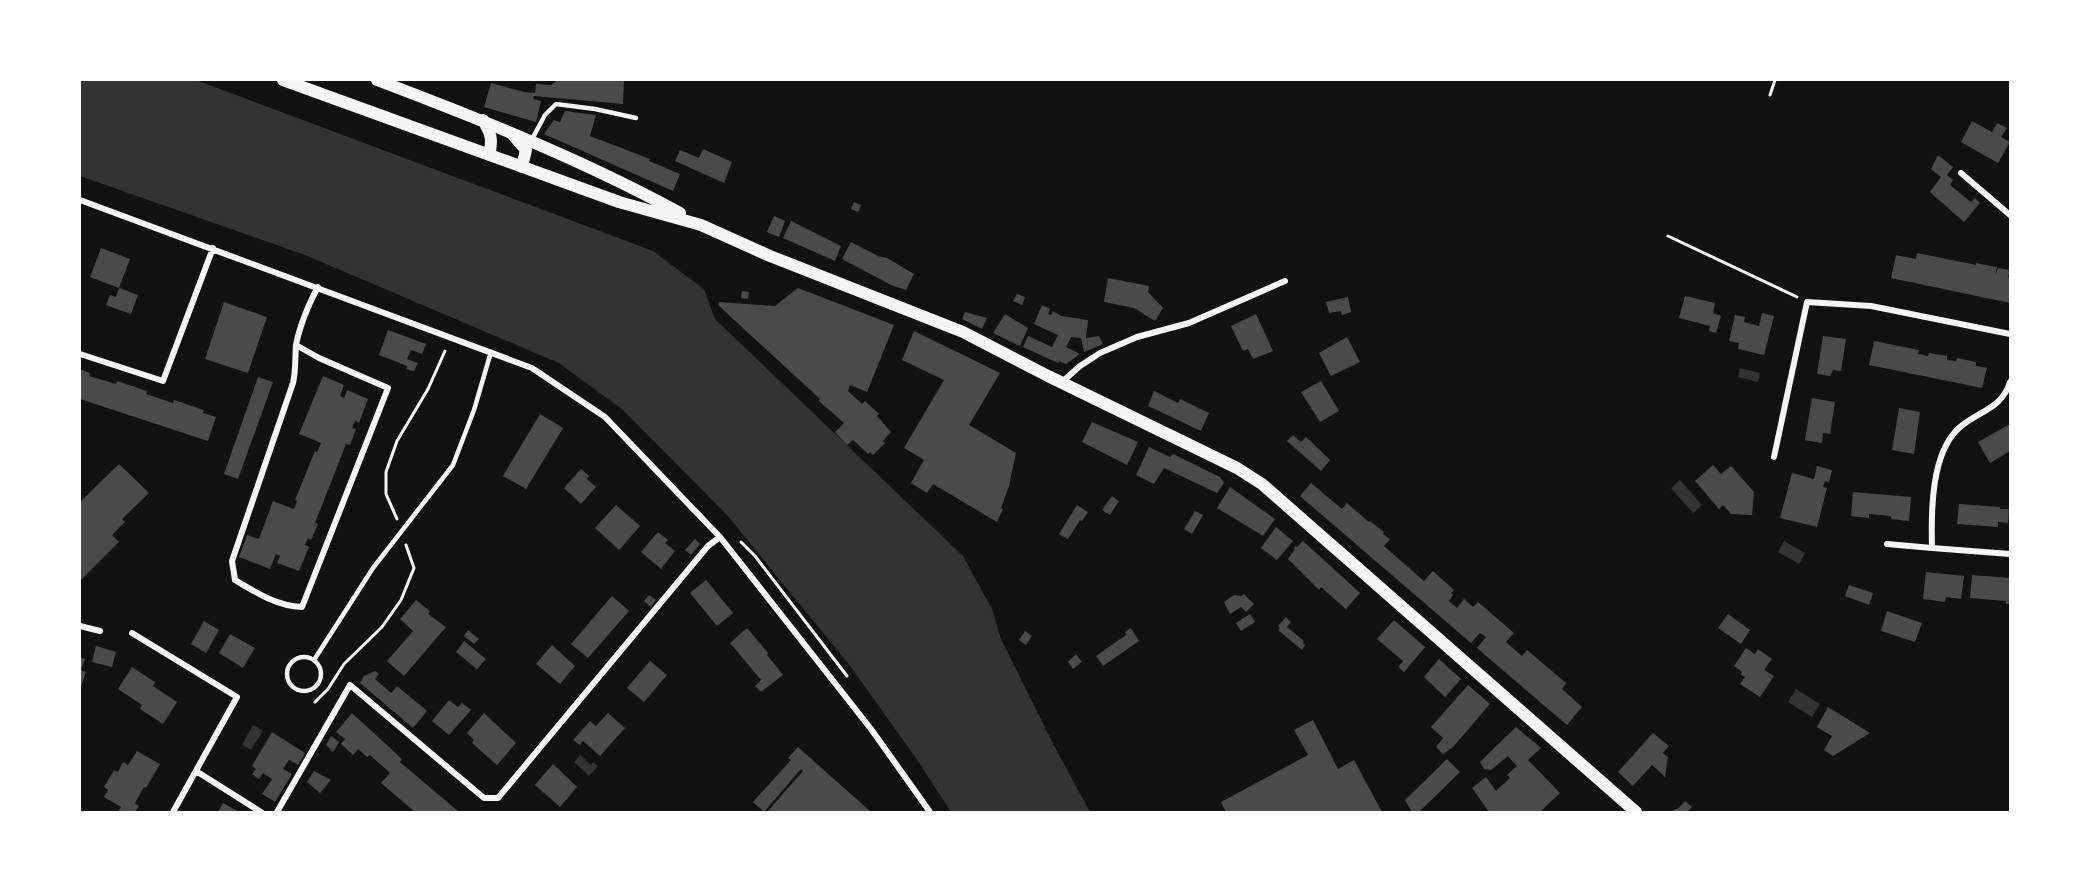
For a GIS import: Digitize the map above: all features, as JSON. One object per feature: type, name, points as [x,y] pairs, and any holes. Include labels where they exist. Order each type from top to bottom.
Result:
[{"type":"main road","points":[[283,80],[620,201],[701,225]]},
{"type":"main road","points":[[377,80],[509,131],[653,198],[701,225],[770,256],[963,332],[1212,454],[1262,484],[1636,813]]},
{"type":"main road","points":[[483,120],[493,142],[489,155]]},
{"type":"main road","points":[[509,131],[526,150],[522,166]]},
{"type":"street","points":[[1961,173],[2010,215]]},
{"type":"street","points":[[80,200],[532,368],[606,417],[720,537],[871,729],[930,813]]},
{"type":"street","points":[[80,354],[163,381],[213,248]]},
{"type":"street","points":[[1061,382],[1100,353],[1137,337],[1189,323],[1285,281]]},
{"type":"street","points":[[296,345],[319,358],[388,388],[302,607],[289,606],[259,594],[234,580],[232,561],[293,383],[297,367],[296,345],[311,300],[318,287]]},
{"type":"street","points":[[1774,457],[1807,302],[1872,306],[2010,334]]},
{"type":"street","points":[[1932,548],[1931,527],[1938,461],[1947,442],[1960,427],[1995,405],[2007,394],[2010,382]]},
{"type":"street","points":[[277,813],[350,685],[483,798],[498,798],[708,546],[720,537]]},
{"type":"street","points":[[1887,544],[2010,554]]},
{"type":"street","points":[[80,626],[100,631]]},
{"type":"street","points":[[132,633],[237,697],[173,813]]},
{"type":"street","points":[[196,771],[261,813]]},
{"type":"lane","points":[[531,141],[545,116],[556,104],[636,118]]},
{"type":"lane","points":[[314,660],[373,568],[453,465],[474,410],[490,352]]},
{"type":"lane","points":[[309,657],[314,660],[321,669],[317,685],[303,691],[293,686],[287,676],[290,665],[298,658],[309,657]]},
{"type":"path","points":[[1770,95],[1775,80]]},
{"type":"path","points":[[1668,236],[1807,302]]},
{"type":"path","points":[[740,541],[755,556],[847,676]]},
{"type":"shaded area","points":[[80,80],[196,80],[653,251],[704,289],[715,319],[963,556],[992,609],[1001,639],[1053,744],[1090,812],[951,812],[851,667],[727,515],[623,410],[559,363],[305,255],[80,176]]},
{"type":"shaded area","points":[[1740,368],[1760,373],[1758,382],[1738,377]]},
{"type":"shaded area","points":[[1680,480],[1702,505],[1693,513],[1671,488]]},
{"type":"shaded area","points":[[1784,541],[1805,553],[1799,564],[1778,552]]},
{"type":"shaded area","points":[[1796,689],[1820,704],[1812,717],[1788,702]]},
{"type":"shaded area","points":[[253,725],[263,731],[251,750],[242,745]]},
{"type":"shaded area","points":[[580,755],[591,765],[593,762],[598,766],[589,776],[574,762]]},
{"type":"building","points":[[558,80],[624,81],[623,104],[534,96],[533,99],[541,101],[536,122],[484,107],[491,83],[535,93],[536,84],[551,85]]},
{"type":"building","points":[[565,111],[596,115],[590,136],[650,159],[649,161],[680,174],[673,191],[544,134],[554,120],[560,122]]},
{"type":"building","points":[[1972,121],[1992,132],[1997,123],[2007,128],[2001,137],[2010,142],[1998,163],[1961,142]]},
{"type":"building","points":[[703,149],[732,162],[724,183],[675,161],[680,150],[699,158]]},
{"type":"building","points":[[1938,155],[1953,167],[1947,175],[1953,180],[1950,185],[1971,202],[1975,198],[1980,203],[1964,222],[1930,192],[1941,177],[1931,169]]},
{"type":"building","points":[[854,202],[861,205],[858,212],[851,209]]},
{"type":"building","points":[[774,216],[785,221],[779,237],[767,232]]},
{"type":"building","points":[[791,221],[841,246],[835,261],[783,238]]},
{"type":"building","points":[[851,242],[878,256],[887,258],[914,274],[906,290],[891,285],[842,259]]},
{"type":"building","points":[[101,248],[130,259],[119,288],[90,277]]},
{"type":"building","points":[[1917,253],[1997,267],[1995,275],[1998,268],[2010,270],[2008,277],[2010,278],[2010,303],[1891,278],[1896,255],[1916,259]]},
{"type":"building","points":[[1108,278],[1149,286],[1148,292],[1163,308],[1155,321],[1134,308],[1104,302]]},
{"type":"building","points":[[119,288],[138,295],[131,314],[106,305],[110,295],[116,297]]},
{"type":"building","points":[[798,288],[894,325],[867,392],[850,385],[848,391],[862,404],[865,401],[879,414],[877,416],[891,432],[883,441],[885,443],[873,455],[870,452],[868,454],[853,440],[847,445],[835,432],[844,423],[718,305],[719,302],[775,306]]},
{"type":"building","points":[[742,291],[749,292],[748,299],[741,298]]},
{"type":"building","points":[[1017,294],[1025,297],[1022,305],[1013,301]]},
{"type":"building","points":[[1685,296],[1715,303],[1713,313],[1721,316],[1716,333],[1709,331],[1710,326],[1679,318]]},
{"type":"building","points":[[1348,297],[1351,312],[1342,315],[1341,311],[1329,313],[1326,302]]},
{"type":"building","points":[[224,302],[267,317],[248,373],[205,359]]},
{"type":"building","points":[[1042,305],[1050,309],[1048,314],[1051,315],[1053,311],[1061,316],[1088,320],[1086,338],[1099,336],[1103,344],[1084,352],[1081,338],[1071,337],[1066,347],[1080,354],[1066,364],[1059,361],[1058,363],[1023,347],[1028,336],[1052,347],[1058,335],[1034,324]]},
{"type":"building","points":[[965,312],[987,318],[982,329],[962,319]]},
{"type":"building","points":[[1762,313],[1774,316],[1764,355],[1738,349],[1739,343],[1729,341],[1735,315],[1745,317],[1744,322],[1759,326]]},
{"type":"building","points":[[1005,314],[1028,328],[1020,346],[993,333]]},
{"type":"building","points":[[1256,314],[1273,351],[1253,359],[1248,349],[1243,351],[1231,326]]},
{"type":"building","points":[[388,330],[426,344],[422,354],[411,350],[407,359],[418,363],[414,371],[379,355]]},
{"type":"building","points":[[914,331],[1000,373],[969,425],[1016,453],[1009,486],[1001,508],[1003,509],[997,522],[933,484],[927,493],[911,483],[924,460],[904,448],[944,380],[902,360]]},
{"type":"building","points":[[1823,336],[1846,339],[1841,371],[1833,370],[1830,376],[1817,374]]},
{"type":"building","points":[[1347,337],[1360,362],[1331,376],[1319,353]]},
{"type":"building","points":[[1874,341],[1919,350],[1918,354],[1947,356],[1947,360],[1956,361],[1957,358],[1976,362],[1976,366],[1987,368],[1982,388],[1869,365]]},
{"type":"building","points":[[80,369],[90,373],[89,376],[116,384],[117,381],[173,403],[174,400],[204,410],[203,413],[216,417],[208,441],[80,399]]},
{"type":"building","points":[[323,376],[344,385],[340,396],[344,398],[347,390],[368,399],[359,423],[355,421],[352,428],[356,429],[350,445],[346,444],[315,523],[318,524],[311,540],[308,538],[305,545],[309,547],[299,571],[277,563],[280,556],[276,554],[270,569],[239,557],[247,535],[259,539],[273,501],[294,509],[297,501],[295,500],[315,451],[317,452],[321,443],[299,434]]},
{"type":"building","points":[[258,377],[273,382],[238,479],[224,474]]},
{"type":"building","points":[[1321,381],[1339,411],[1320,422],[1301,392]]},
{"type":"building","points":[[1154,391],[1178,403],[1180,399],[1209,413],[1201,431],[1148,406]]},
{"type":"building","points":[[1812,398],[1835,402],[1830,434],[1823,433],[1822,443],[1805,440]]},
{"type":"building","points":[[1899,408],[1920,412],[1914,454],[1892,450]]},
{"type":"building","points":[[540,414],[563,428],[526,489],[503,476]]},
{"type":"building","points":[[1092,422],[1138,442],[1127,465],[1082,442]]},
{"type":"building","points":[[2010,424],[2010,451],[1990,463],[1978,442]]},
{"type":"building","points":[[1293,435],[1301,442],[1306,437],[1330,460],[1321,471],[1287,441]]},
{"type":"building","points":[[1149,447],[1170,457],[1173,454],[1220,477],[1224,483],[1217,493],[1164,468],[1154,484],[1136,475]]},
{"type":"building","points":[[119,464],[149,493],[122,519],[125,522],[112,535],[119,542],[80,581],[80,502]]},
{"type":"building","points":[[1713,465],[1721,474],[1731,466],[1754,492],[1752,515],[1731,514],[1723,505],[1719,509],[1695,481]]},
{"type":"building","points":[[1817,466],[1832,470],[1829,482],[1825,481],[1823,487],[1827,488],[1817,527],[1780,518],[1792,473],[1814,479]]},
{"type":"building","points":[[581,469],[596,487],[581,504],[564,488]]},
{"type":"building","points":[[1311,483],[1342,509],[1347,503],[1384,532],[1383,534],[1390,539],[1384,546],[1424,581],[1433,571],[1454,590],[1449,601],[1457,608],[1464,599],[1473,607],[1478,602],[1514,633],[1506,642],[1522,656],[1527,650],[1566,683],[1562,689],[1582,707],[1567,725],[1477,648],[1486,637],[1480,633],[1471,643],[1300,496]]},
{"type":"building","points":[[1230,487],[1275,519],[1263,536],[1217,508]]},
{"type":"building","points":[[1853,492],[1911,497],[1909,521],[1891,519],[1891,516],[1869,514],[1869,518],[1851,516]]},
{"type":"building","points":[[1112,496],[1119,501],[1110,515],[1102,510]]},
{"type":"building","points":[[1959,504],[2009,509],[2008,523],[1998,522],[1998,527],[1957,524]]},
{"type":"building","points":[[616,505],[640,526],[619,550],[595,528]]},
{"type":"building","points":[[1077,505],[1088,512],[1068,539],[1059,534]]},
{"type":"building","points":[[1195,511],[1203,515],[1192,534],[1184,529]]},
{"type":"building","points":[[1276,527],[1293,541],[1277,560],[1261,548]]},
{"type":"building","points":[[658,532],[668,540],[665,543],[675,551],[661,569],[641,552]]},
{"type":"building","points":[[695,539],[700,544],[691,555],[685,550]]},
{"type":"building","points":[[1303,541],[1360,593],[1346,609],[1321,587],[1319,590],[1288,559],[1295,546],[1297,547]]},
{"type":"building","points":[[1926,572],[1964,576],[1961,599],[1946,597],[1945,602],[1923,599]]},
{"type":"building","points":[[1972,575],[2010,578],[2010,604],[2006,604],[2006,601],[1970,598]]},
{"type":"building","points":[[706,580],[733,613],[717,626],[690,593]]},
{"type":"building","points":[[1849,585],[1873,593],[1869,605],[1845,596]]},
{"type":"building","points":[[1244,594],[1254,604],[1246,612],[1241,607],[1230,614],[1224,602],[1234,595]]},
{"type":"building","points":[[649,595],[656,600],[651,607],[644,601]]},
{"type":"building","points":[[612,596],[629,611],[588,658],[571,644]]},
{"type":"building","points":[[416,600],[430,611],[428,614],[446,627],[404,676],[387,661],[413,631],[400,619]]},
{"type":"building","points":[[1887,611],[1922,623],[1915,642],[1881,631]]},
{"type":"building","points":[[1250,614],[1255,622],[1241,631],[1236,623]]},
{"type":"building","points":[[1728,614],[1750,630],[1741,644],[1718,628]]},
{"type":"building","points":[[1286,617],[1291,622],[1287,627],[1304,641],[1305,645],[1302,650],[1278,630],[1280,628],[1278,626]]},
{"type":"building","points":[[1394,620],[1425,647],[1404,672],[1398,667],[1403,661],[1377,639]]},
{"type":"building","points":[[204,621],[219,630],[206,653],[191,644]]},
{"type":"building","points":[[747,628],[783,675],[761,692],[755,686],[761,680],[730,643]]},
{"type":"building","points":[[1131,628],[1139,641],[1103,666],[1096,656],[1126,635],[1125,632]]},
{"type":"building","points":[[468,630],[479,639],[474,644],[464,636]]},
{"type":"building","points":[[1025,631],[1032,636],[1026,645],[1019,640]]},
{"type":"building","points":[[230,634],[255,648],[243,668],[219,653]]},
{"type":"building","points":[[464,641],[486,659],[477,669],[456,652]]},
{"type":"building","points":[[552,645],[575,666],[560,684],[536,664]]},
{"type":"building","points":[[96,646],[116,652],[112,667],[92,662]]},
{"type":"building","points":[[1746,648],[1755,654],[1758,649],[1772,659],[1764,670],[1774,676],[1760,697],[1740,684],[1745,677],[1734,666]]},
{"type":"building","points":[[1076,654],[1082,662],[1073,669],[1068,662]]},
{"type":"building","points":[[80,657],[85,659],[81,670],[86,672],[80,689]]},
{"type":"building","points":[[1439,659],[1461,679],[1445,697],[1424,677]]},
{"type":"building","points":[[650,661],[667,675],[644,702],[627,688]]},
{"type":"building","points":[[132,667],[155,682],[153,686],[177,702],[163,724],[140,709],[142,705],[118,689]]},
{"type":"building","points":[[375,671],[379,674],[375,679],[391,693],[397,686],[427,711],[413,728],[360,683],[364,676]]},
{"type":"building","points":[[1468,685],[1490,704],[1453,747],[1443,754],[1436,747],[1443,738],[1431,727]]},
{"type":"building","points":[[449,700],[458,707],[462,703],[471,710],[449,735],[432,721]]},
{"type":"building","points":[[1828,707],[1870,733],[1833,756],[1824,750],[1832,736],[1817,727]]},
{"type":"building","points":[[352,713],[402,759],[400,762],[459,812],[415,812],[381,783],[390,773],[370,755],[367,757],[358,749],[353,755],[341,744],[345,739],[336,732]]},
{"type":"building","points":[[484,713],[516,743],[497,765],[472,743],[474,740],[467,733]]},
{"type":"building","points":[[608,713],[625,728],[600,756],[583,741],[580,745],[573,740],[590,721],[596,726]]},
{"type":"building","points":[[1313,720],[1338,769],[1354,760],[1382,812],[1226,812],[1221,802],[1308,755],[1294,730]]},
{"type":"building","points":[[1516,727],[1541,748],[1528,760],[1560,793],[1540,812],[1489,812],[1472,788],[1486,777],[1496,791],[1510,778],[1507,775],[1517,766],[1508,756],[1491,770],[1484,769],[1480,762]]},
{"type":"building","points":[[272,732],[305,753],[298,765],[289,760],[283,769],[292,774],[275,802],[262,794],[272,779],[263,773],[259,779],[252,774],[256,769],[252,766]]},
{"type":"building","points":[[1653,733],[1669,746],[1663,753],[1668,757],[1665,777],[1652,765],[1633,786],[1618,772]]},
{"type":"building","points":[[331,736],[339,742],[333,752],[326,745]]},
{"type":"building","points":[[798,747],[871,812],[767,812],[803,771],[801,769],[764,812],[753,802],[791,760],[788,758]]},
{"type":"building","points":[[137,751],[160,764],[135,803],[139,806],[135,812],[118,812],[121,807],[104,797],[108,790],[104,787],[114,770],[118,772],[123,762],[128,765]]},
{"type":"building","points":[[1447,759],[1460,772],[1419,812],[1412,812],[1405,800]]},
{"type":"building","points":[[553,764],[577,787],[560,807],[535,785]]},
{"type":"building","points":[[314,771],[331,780],[320,793],[307,782]]},
{"type":"building","points":[[1685,801],[1692,807],[1687,812],[1668,812],[1679,808]]},
{"type":"building","points":[[223,803],[239,812],[220,812]]}]
